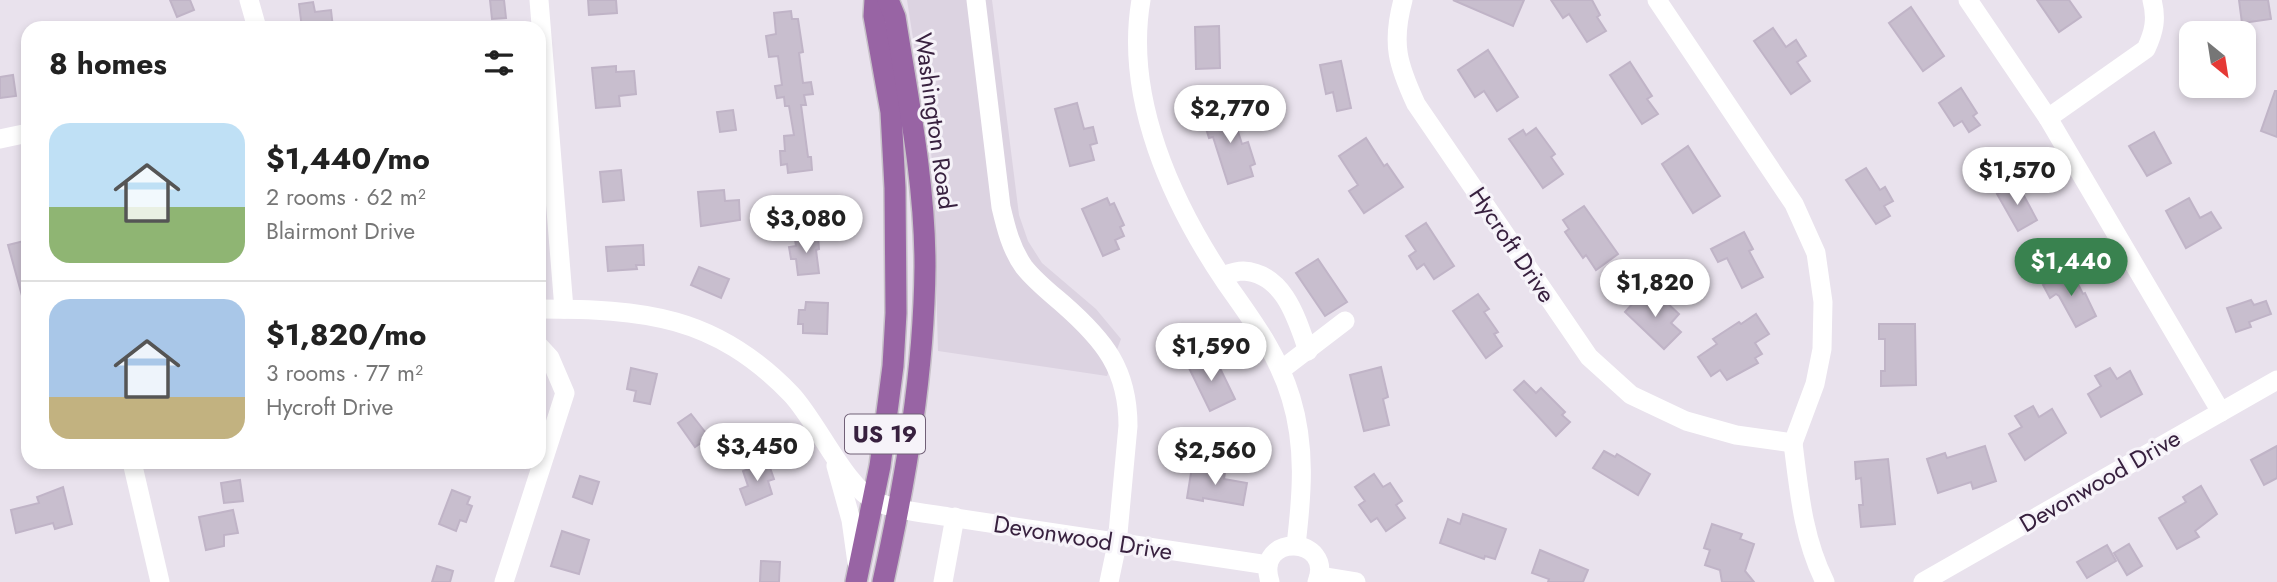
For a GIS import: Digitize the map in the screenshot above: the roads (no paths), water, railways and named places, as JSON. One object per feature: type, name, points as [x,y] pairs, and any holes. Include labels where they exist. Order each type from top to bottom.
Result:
[{"type":"main road","name":"Washington Road","points":[[857,578],[874,501],[893,366],[897,274],[891,112],[874,16],[875,0]]},
{"type":"main road","name":"Washington Road","points":[[883,582],[916,410],[925,264],[920,181],[895,17],[888,0]]},
{"type":"street","points":[[249,0],[255,21]]},
{"type":"street","points":[[539,0],[541,21]]},
{"type":"street","points":[[976,0],[1001,207],[1009,238],[1023,265],[1101,340],[1124,386],[1128,426],[1117,544],[1109,582]]},
{"type":"street","points":[[1141,0],[1138,17],[1139,72],[1156,153],[1184,216],[1268,342],[1281,370],[1298,425],[1303,480],[1296,545]]},
{"type":"street","name":"Hycroft Drive","points":[[1403,0],[1397,19],[1396,46],[1400,70],[1416,104],[1588,357],[1631,395],[1686,422],[1736,435],[1793,443]]},
{"type":"street","points":[[1657,0],[1794,204],[1816,253],[1823,302],[1822,349],[1815,384],[1793,443],[1803,519],[1815,562],[1825,582]]},
{"type":"street","points":[[1968,0],[2048,118],[2221,412]]},
{"type":"street","points":[[2048,118],[2146,49],[2154,32],[2155,11],[2152,0]]},
{"type":"street","points":[[546,87],[564,309]]},
{"type":"street","points":[[0,139],[21,134]]},
{"type":"street","points":[[1222,276],[1242,271],[1262,275],[1281,290],[1298,319],[1308,351]]},
{"type":"street","points":[[546,309],[651,315],[673,320],[715,337],[756,362],[784,387],[806,412],[850,478],[874,501]]},
{"type":"street","points":[[1281,370],[1345,321]]},
{"type":"street","points":[[546,354],[565,393],[546,452]]},
{"type":"street","name":"Devonwood Drive","points":[[1923,582],[2277,380]]},
{"type":"street","points":[[831,448],[851,520],[857,578]]},
{"type":"street","points":[[134,469],[160,582]]},
{"type":"street","points":[[504,582],[540,469]]},
{"type":"street","name":"Devonwood Drive","points":[[874,501],[899,508],[1117,544],[1269,574]]},
{"type":"street","points":[[943,582],[955,517]]},
{"type":"street","points":[[1269,574],[1275,552],[1296,545],[1312,552],[1319,568],[1318,579],[1356,582]]}]
